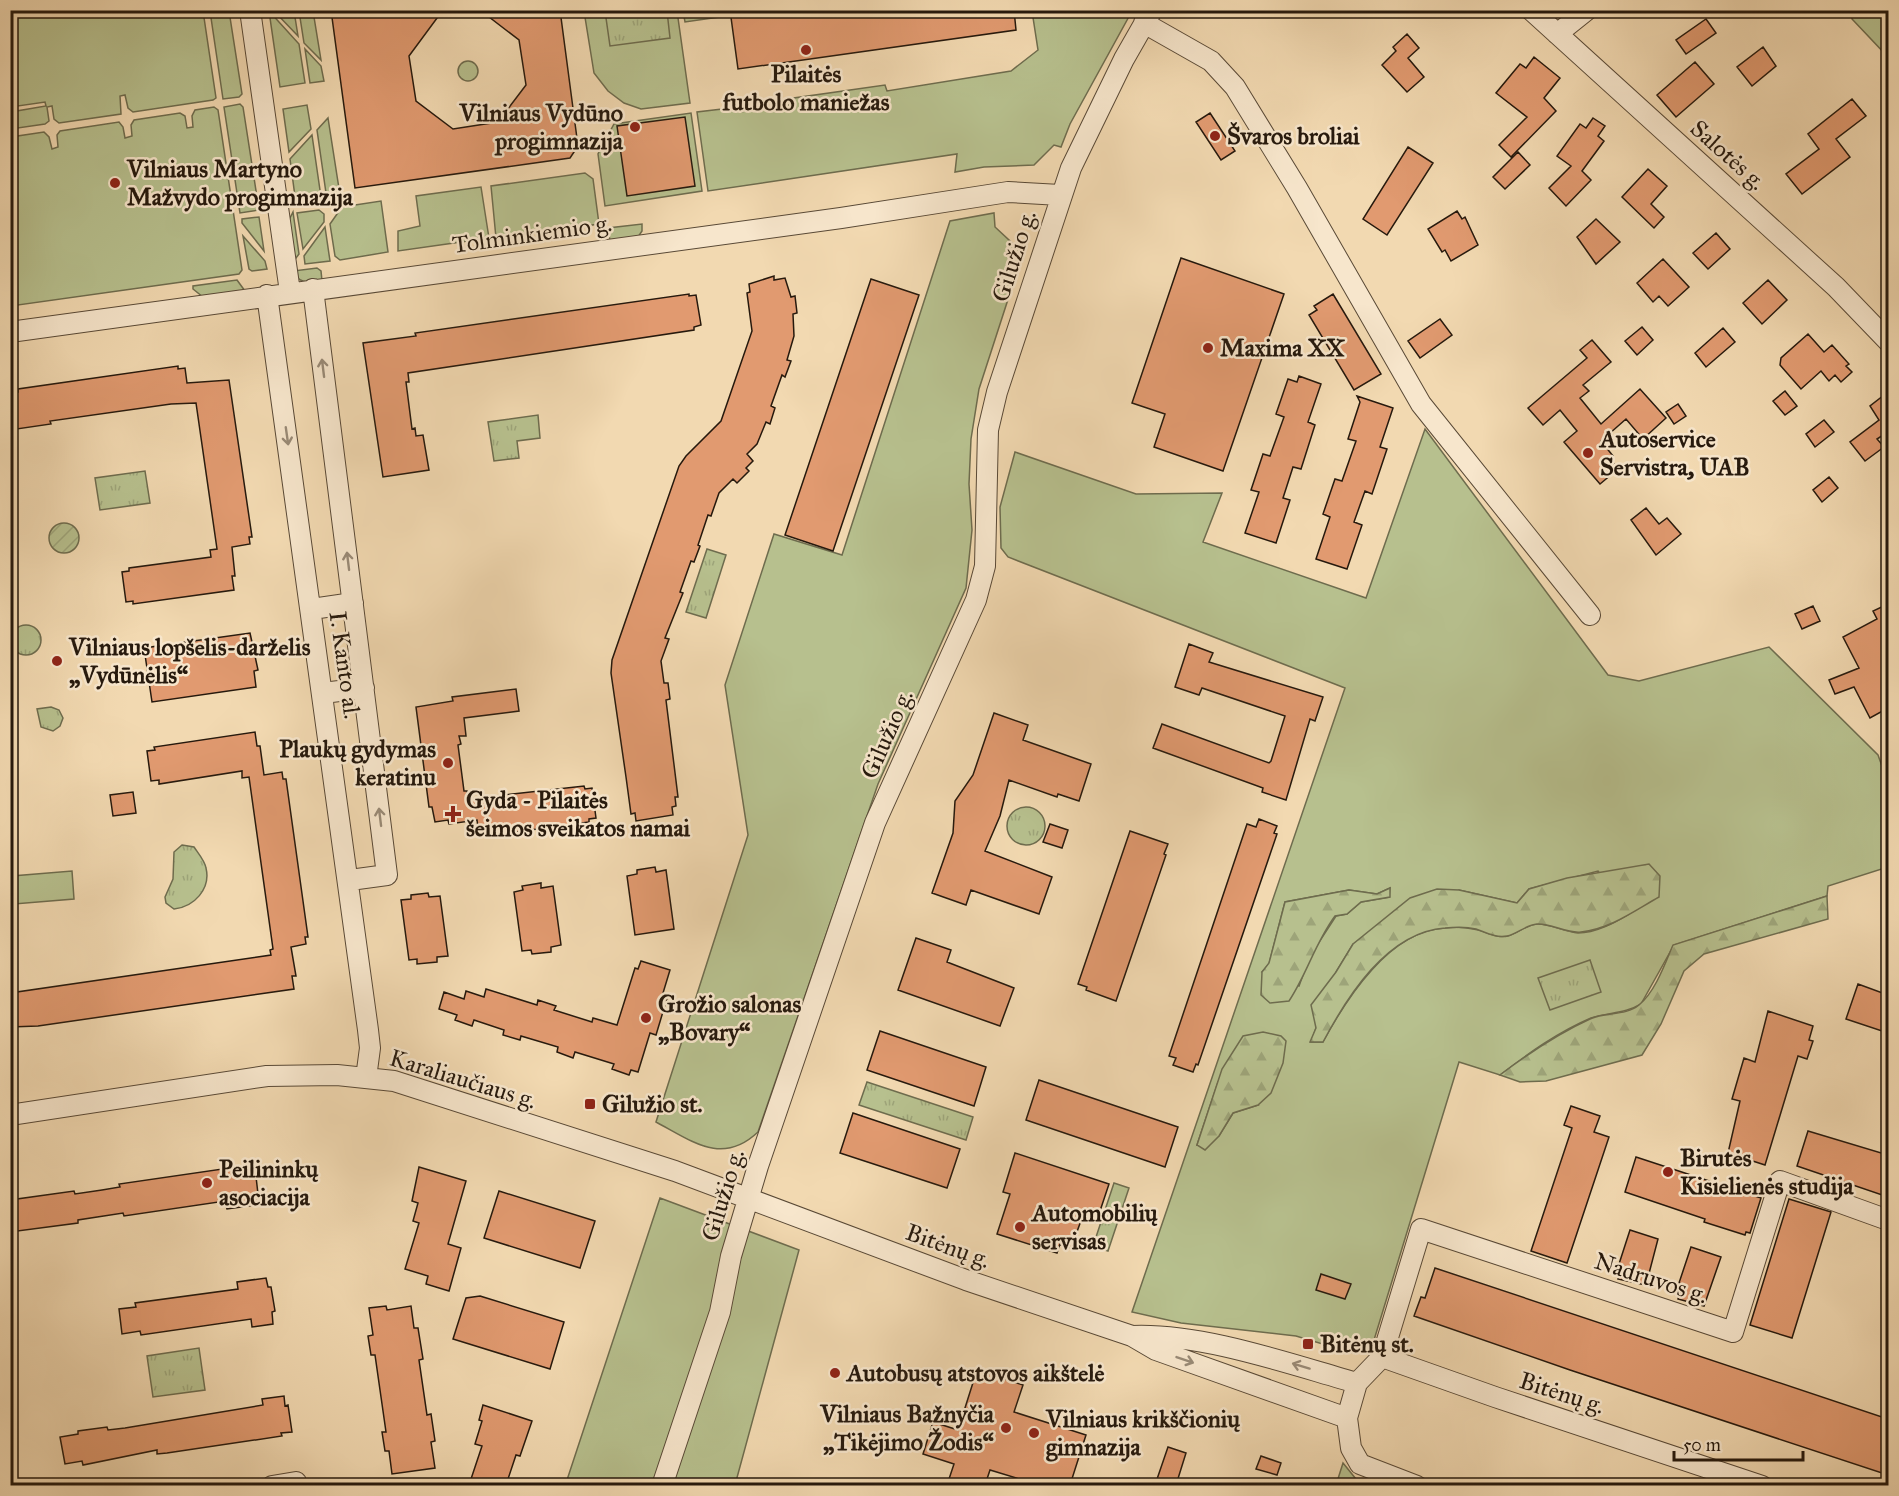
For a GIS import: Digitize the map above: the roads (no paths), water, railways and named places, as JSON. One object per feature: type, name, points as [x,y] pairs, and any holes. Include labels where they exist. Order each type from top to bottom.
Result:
[{"type":"street","points":[[250,10],[290,292]]},
{"type":"street","name":"Salotės g.","points":[[1531,10],[1836,287],[1888,341]]},
{"type":"street","points":[[1557,33],[1587,10]]},
{"type":"street","points":[[1148,17],[1211,61],[1235,87],[1297,188],[1421,404],[1590,615]]},
{"type":"street","name":"Gilužio g.","points":[[662,1485],[720,1312],[731,1256],[748,1199],[875,823],[976,600],[985,566],[988,430],[997,392],[1060,195],[1124,59],[1148,17]]},
{"type":"street","name":"Tolminkiemio g.","points":[[10,332],[267,295],[851,217],[1008,192],[1060,195]]},
{"type":"street","name":"I. Kanto al.","points":[[313,289],[387,875],[350,880]]},
{"type":"street","name":"I. Kanto al.","points":[[267,295],[350,880],[370,1048],[366,1078]]},
{"type":"street","points":[[312,609],[353,603]]},
{"type":"street","points":[[323,693],[364,688]]},
{"type":"street","name":"Karaliaučiaus g.","points":[[10,1115],[267,1076],[337,1075],[394,1081],[675,1171],[748,1199]]},
{"type":"street","name":"Nadruvos g.","points":[[1383,1357],[1421,1229],[1734,1332],[1780,1181],[1888,1220]]},
{"type":"street","name":"Bitėnų g.","points":[[748,1199],[981,1285],[1132,1336],[1156,1350],[1347,1418]]},
{"type":"street","name":"Bitėnų g.","points":[[1132,1336],[1162,1335],[1279,1360],[1357,1383]]},
{"type":"street","points":[[1383,1357],[1357,1383],[1347,1418],[1351,1448],[1360,1464],[1417,1485]]},
{"type":"street","name":"Bitėnų g.","points":[[1383,1357],[1495,1397],[1762,1485]]},
{"type":"street","points":[[272,1485],[296,1482]]},
{"type":"place","name":"Pilaitės futbolo maniežas","points":[[806,50]]},
{"type":"place","name":"Vilniaus Vydūno progimnazija","points":[[635,127]]},
{"type":"place","name":"Švaros broliai","points":[[1215,136]]},
{"type":"place","name":"Vilniaus Martyno Mažvydo progimnazija","points":[[115,183]]},
{"type":"place","name":"Maxima XX","points":[[1208,348]]},
{"type":"place","name":"Autoservice Servistra, UAB","points":[[1588,453]]},
{"type":"place","name":"Vilniaus lopšelis-darželis „Vydūnėlis“","points":[[57,661]]},
{"type":"place","name":"Plaukų gydymas keratinu","points":[[448,763]]},
{"type":"place","name":"Gyda - Pilaitės šeimos sveikatos namai","points":[[453,814]]},
{"type":"place","name":"Grožio salonas „Bovary“","points":[[646,1018]]},
{"type":"place","name":"Gilužio st.","points":[[590,1104]]},
{"type":"place","name":"Birutės Kisielienės studija","points":[[1668,1172]]},
{"type":"place","name":"Peilininkų asociacija","points":[[207,1183]]},
{"type":"place","name":"Automobilių servisas","points":[[1020,1227]]},
{"type":"place","name":"Bitėnų st.","points":[[1308,1344]]},
{"type":"place","name":"Autobusų atstovos aikštelė","points":[[835,1373]]},
{"type":"place","name":"Vilniaus Bažnyčia „Tikėjimo Žodis“","points":[[1006,1428]]},
{"type":"place","name":"Vilniaus krikščionių gimnazija","points":[[1034,1433]]}]
